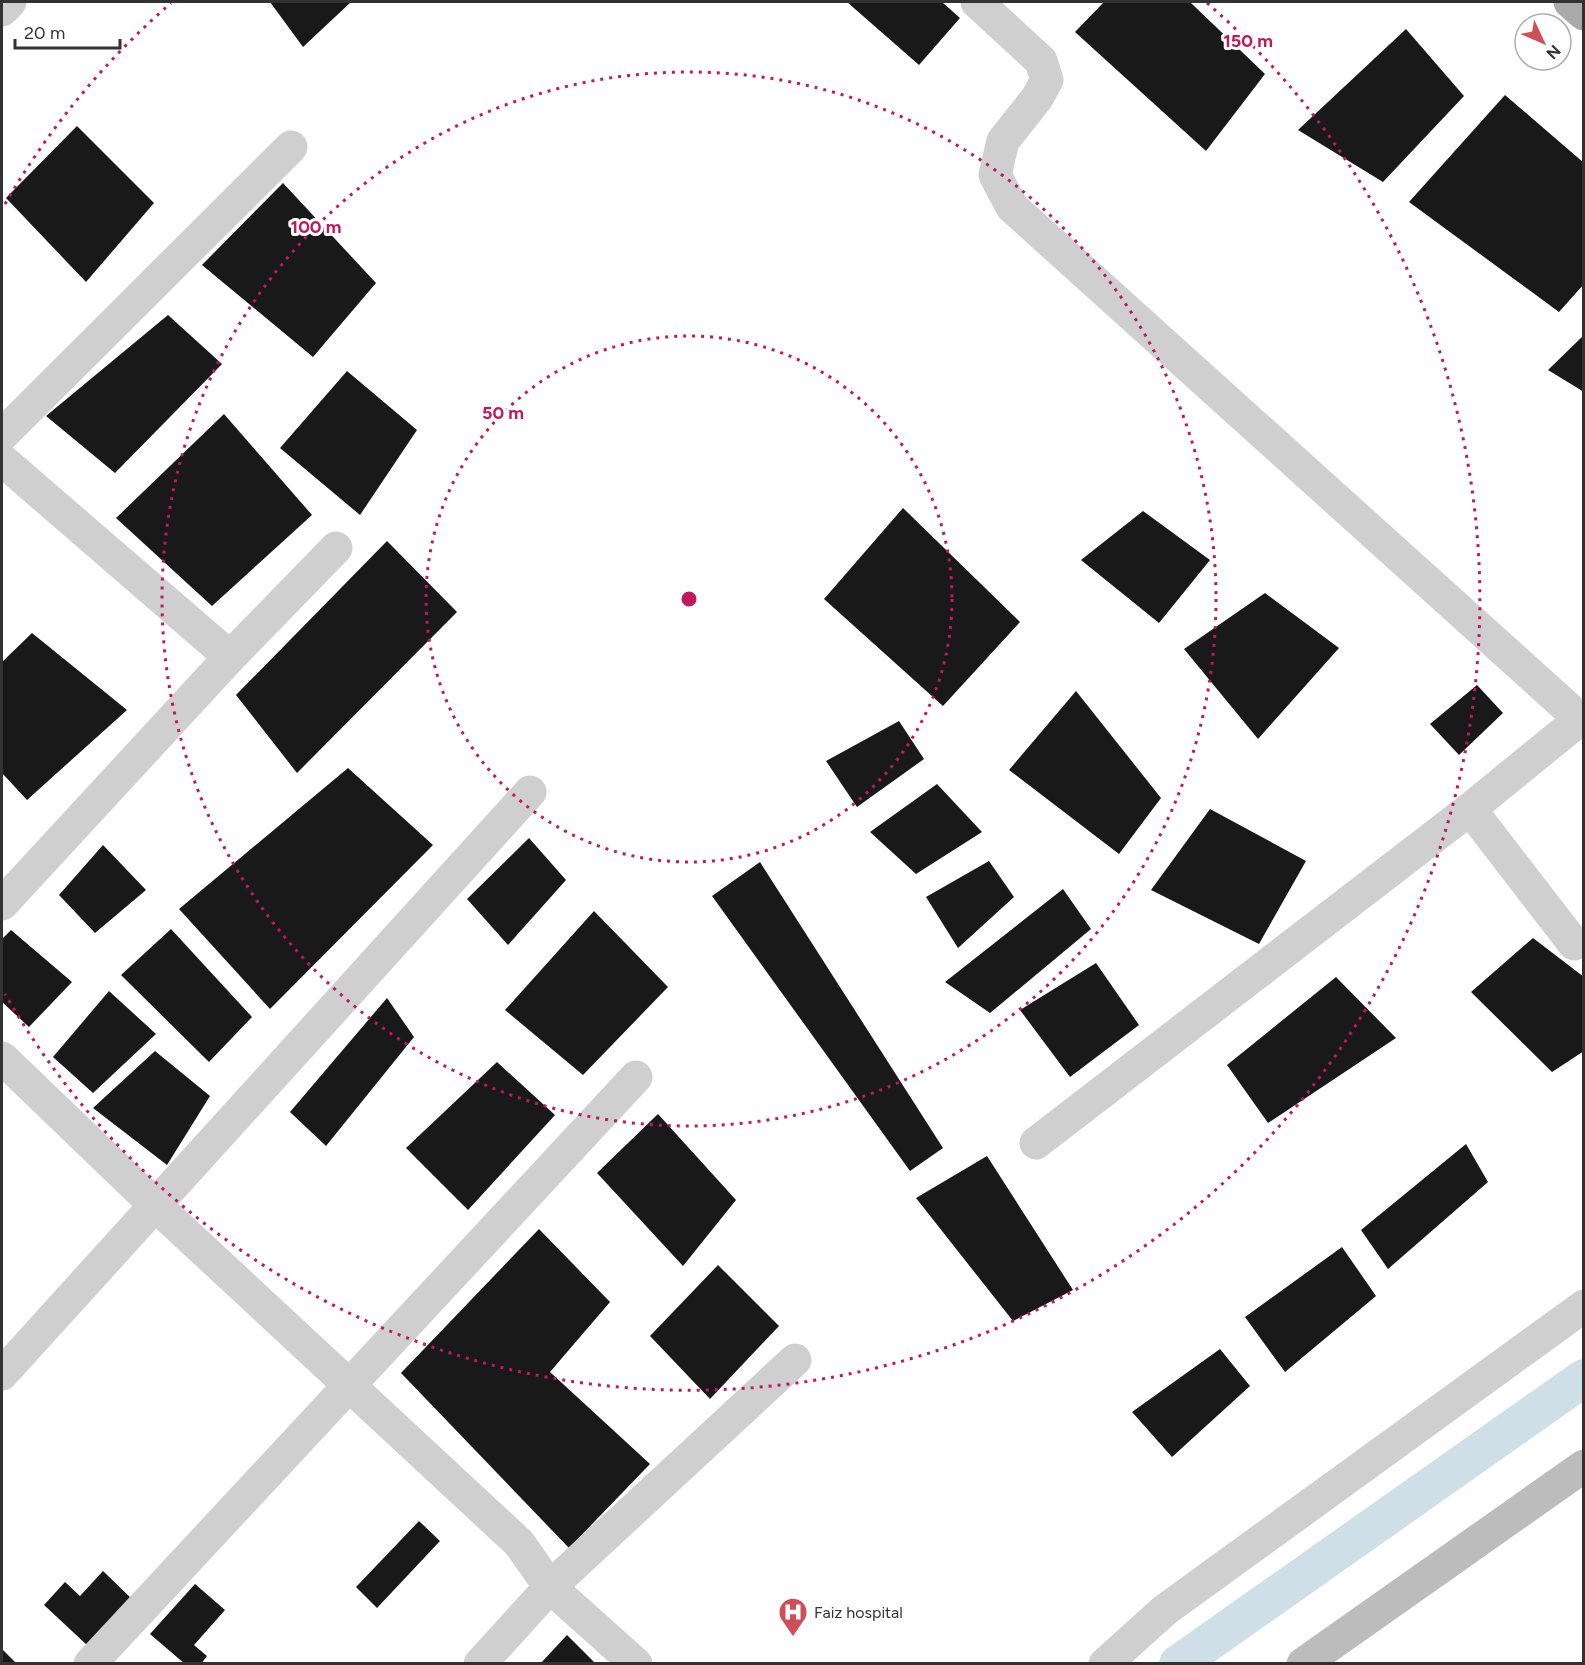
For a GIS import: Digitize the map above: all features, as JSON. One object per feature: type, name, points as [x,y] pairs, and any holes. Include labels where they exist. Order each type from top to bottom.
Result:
[{"type":"main road","points":[[1570,2],[1584,14]]},
{"type":"main road","points":[[1303,1664],[1584,1466]]},
{"type":"street","points":[[2,10],[10,2]]},
{"type":"street","points":[[977,2],[1041,61],[1047,80],[1037,98],[1003,141],[995,175],[1012,207],[1582,717],[1470,808],[1036,1143]]},
{"type":"street","points":[[2,435],[291,147]]},
{"type":"street","points":[[2,460],[230,657]]},
{"type":"street","points":[[2,904],[230,657],[336,548]]},
{"type":"street","points":[[2,1374],[530,792]]},
{"type":"street","points":[[1470,808],[1574,944]]},
{"type":"street","points":[[2,1058],[155,1205],[519,1543],[550,1587],[636,1664]]},
{"type":"street","points":[[90,1664],[636,1077]]},
{"type":"street","points":[[1105,1664],[1165,1610],[1584,1306]]},
{"type":"street","points":[[480,1664],[550,1587],[795,1360]]},
{"type":"building","points":[[270,2],[351,2],[303,47]]},
{"type":"building","points":[[847,2],[942,2],[960,18],[919,65]]},
{"type":"building","points":[[1104,2],[1190,2],[1265,74],[1206,151],[1075,32]]},
{"type":"building","points":[[1406,29],[1464,96],[1383,182],[1298,130]]},
{"type":"building","points":[[1505,95],[1584,163],[1584,284],[1559,312],[1409,202]]},
{"type":"building","points":[[77,126],[154,203],[86,282],[6,198]]},
{"type":"building","points":[[283,183],[376,283],[313,357],[202,265]]},
{"type":"building","points":[[168,315],[222,364],[115,473],[46,416]]},
{"type":"building","points":[[1584,335],[1584,392],[1548,370]]},
{"type":"building","points":[[347,371],[417,430],[360,515],[280,448]]},
{"type":"building","points":[[224,414],[312,515],[212,606],[116,518]]},
{"type":"building","points":[[903,508],[1020,622],[943,706],[824,599]]},
{"type":"building","points":[[1143,511],[1210,560],[1159,623],[1081,560]]},
{"type":"building","points":[[387,541],[457,612],[297,773],[236,695]]},
{"type":"building","points":[[1265,593],[1339,648],[1258,739],[1184,649]]},
{"type":"building","points":[[32,633],[127,710],[27,800],[2,773],[2,662]]},
{"type":"building","points":[[1477,685],[1503,713],[1459,755],[1430,724]]},
{"type":"building","points":[[1076,691],[1161,798],[1119,854],[1009,770]]},
{"type":"building","points":[[899,721],[924,759],[857,807],[826,761]]},
{"type":"building","points":[[348,768],[433,845],[270,1009],[179,909]]},
{"type":"building","points":[[937,784],[982,832],[916,874],[870,832]]},
{"type":"building","points":[[1210,809],[1306,861],[1259,944],[1151,890]]},
{"type":"building","points":[[529,838],[566,880],[508,945],[467,899]]},
{"type":"building","points":[[103,845],[146,890],[95,933],[59,895]]},
{"type":"building","points":[[989,861],[1014,897],[958,948],[926,897]]},
{"type":"building","points":[[760,862],[943,1148],[910,1171],[712,896]]},
{"type":"building","points":[[1063,889],[1091,929],[990,1013],[945,982]]},
{"type":"building","points":[[594,911],[668,987],[583,1075],[505,1010]]},
{"type":"building","points":[[171,929],[252,1017],[209,1062],[121,975]]},
{"type":"building","points":[[11,930],[72,982],[29,1027],[2,1002],[2,939]]},
{"type":"building","points":[[1533,938],[1584,977],[1584,1051],[1552,1072],[1471,992]]},
{"type":"building","points":[[1096,963],[1139,1025],[1070,1077],[1020,1010]]},
{"type":"building","points":[[1336,977],[1396,1038],[1268,1123],[1227,1065]]},
{"type":"building","points":[[109,991],[156,1034],[93,1093],[53,1057]]},
{"type":"building","points":[[387,998],[414,1037],[326,1146],[290,1112]]},
{"type":"building","points":[[155,1051],[210,1096],[167,1165],[93,1108]]},
{"type":"building","points":[[497,1062],[555,1115],[468,1210],[406,1148]]},
{"type":"building","points":[[658,1114],[736,1200],[683,1266],[597,1173]]},
{"type":"building","points":[[1466,1144],[1488,1182],[1388,1269],[1361,1230]]},
{"type":"building","points":[[987,1156],[1073,1290],[1013,1321],[916,1198]]},
{"type":"building","points":[[539,1229],[610,1302],[550,1372],[650,1464],[569,1548],[401,1373]]},
{"type":"building","points":[[1342,1247],[1376,1296],[1285,1372],[1245,1317]]},
{"type":"building","points":[[718,1265],[779,1326],[710,1399],[650,1336]]},
{"type":"building","points":[[1220,1349],[1250,1386],[1172,1457],[1132,1412]]},
{"type":"building","points":[[419,1521],[440,1541],[377,1608],[356,1587]]},
{"type":"building","points":[[103,1571],[132,1599],[88,1646],[44,1605],[65,1582],[80,1596]]},
{"type":"building","points":[[195,1584],[225,1610],[194,1645],[207,1656],[201,1664],[185,1664],[150,1634]]},
{"type":"building","points":[[567,1635],[596,1664],[540,1664]]},
{"type":"building","points":[[2,1649],[17,1664],[2,1664]]},
{"type":"waterway","points":[[1178,1664],[1584,1378]]},
{"type":"place","name":"Faiz hospital","points":[[793,1638]]}]
